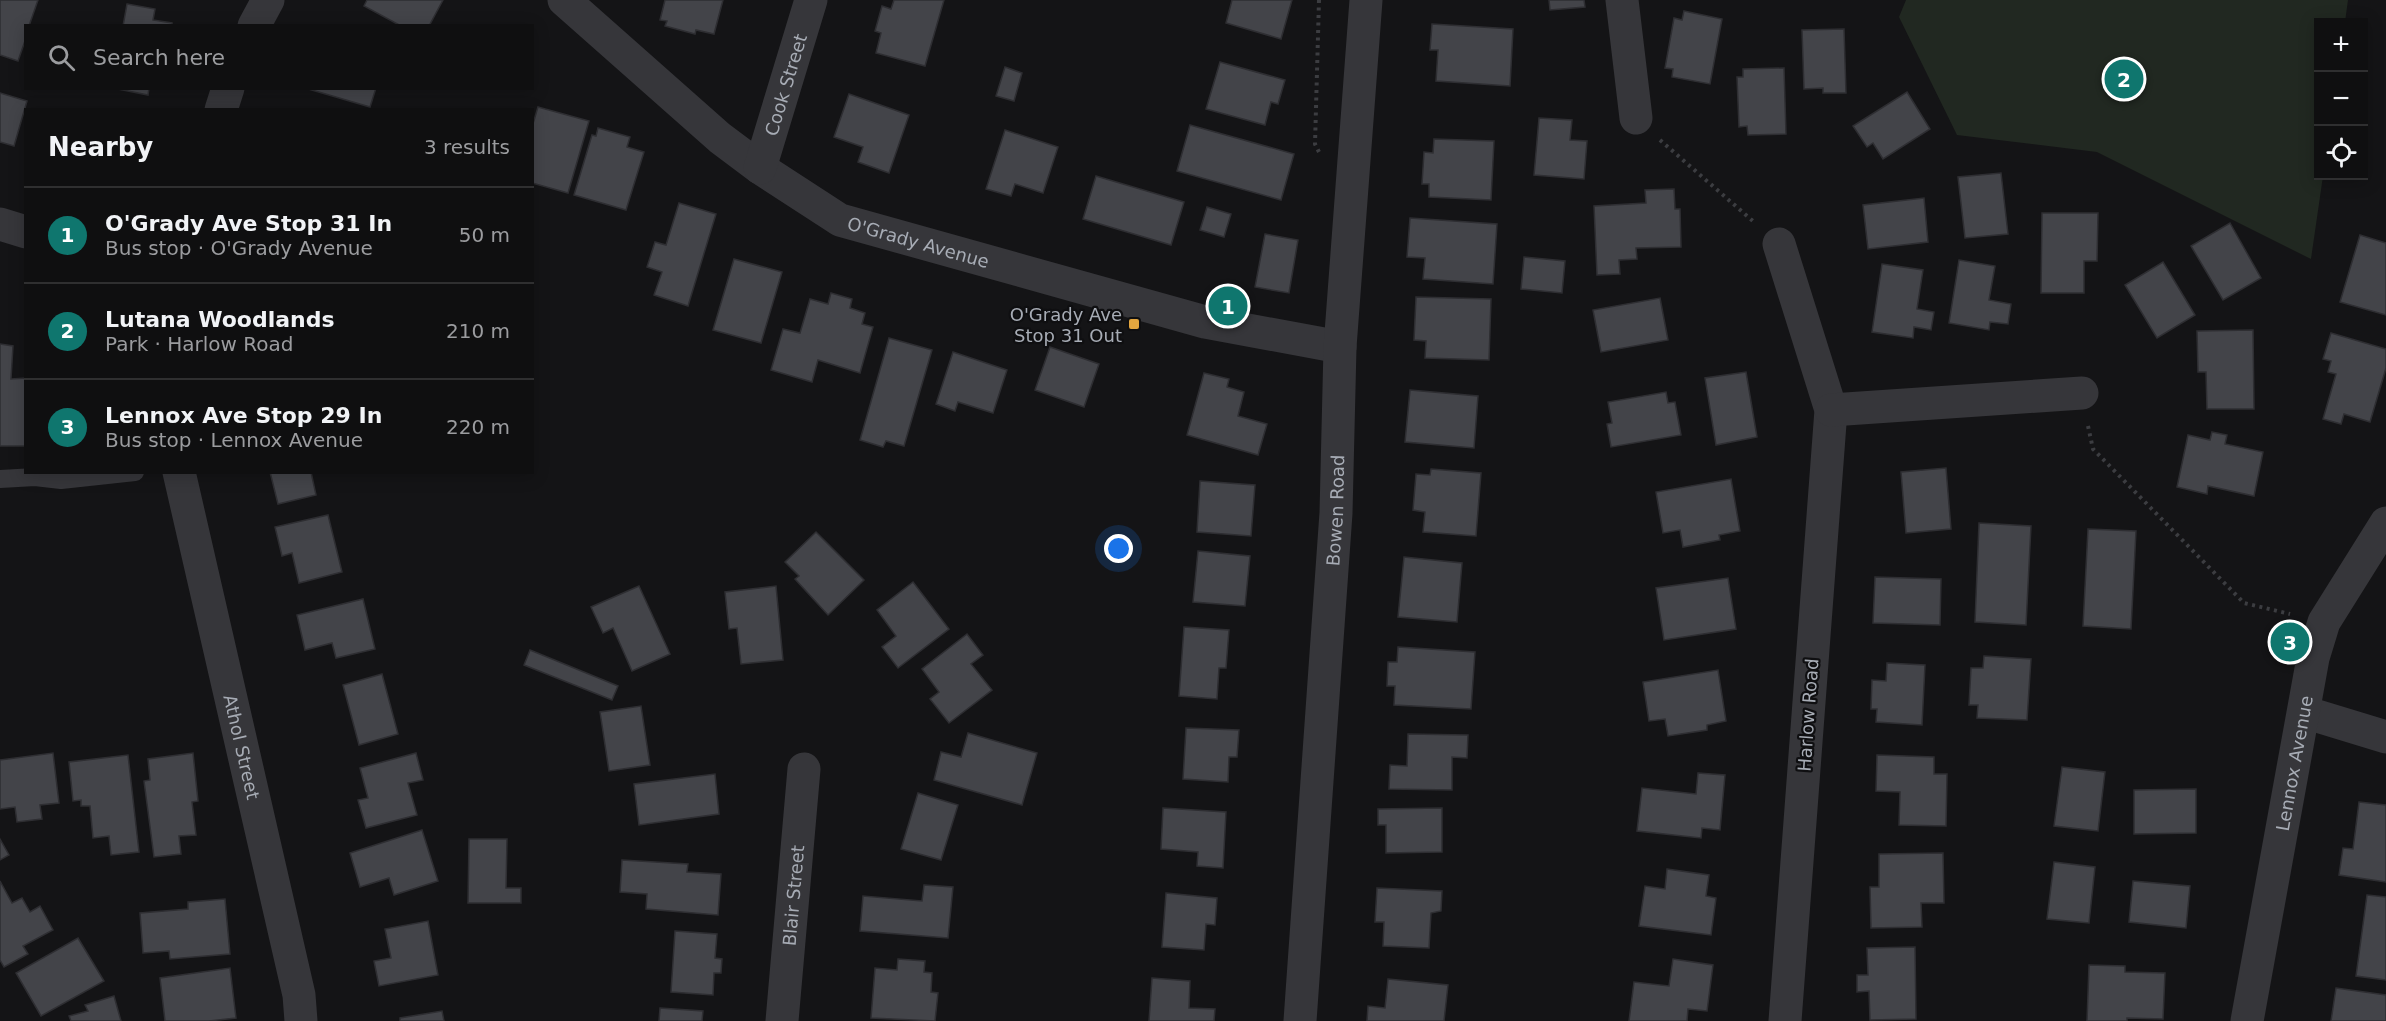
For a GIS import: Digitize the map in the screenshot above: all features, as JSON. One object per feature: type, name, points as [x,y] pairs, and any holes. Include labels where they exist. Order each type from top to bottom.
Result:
[{"type":"street","points":[[255,24],[268,0]]},
{"type":"street","name":"O'Grady Avenue","points":[[564,0],[720,138],[760,168],[840,220],[1213,324],[1340,347]]},
{"type":"street","name":"Cook Street","points":[[760,168],[811,0]]},
{"type":"street","name":"Bowen Road","points":[[1300,1021],[1336,513],[1340,347],[1366,0]]},
{"type":"street","points":[[1622,0],[1636,118]]},
{"type":"street","points":[[222,108],[227,90]]},
{"type":"street","points":[[0,224],[24,231]]},
{"type":"street","name":"Harlow Road","points":[[1779,244],[1831,410],[1785,1021]]},
{"type":"street","points":[[1831,410],[2082,393]]},
{"type":"street","name":"Athol Street","points":[[179,474],[299,995],[301,1021]]},
{"type":"street","name":"Lennox Avenue","points":[[2247,1021],[2313,658],[2324,622],[2386,523]]},
{"type":"street","points":[[2304,712],[2386,737]]},
{"type":"street","name":"Blair Street","points":[[782,1021],[804,769]]},
{"type":"lane","points":[[0,478],[35,477],[61,480],[116,474]]},
{"type":"path","points":[[1636,118],[1779,244]]},
{"type":"path","points":[[2082,393],[2093,449],[2244,603],[2324,622]]},
{"type":"shaded area","points":[[1906,0],[2348,0],[2346,18],[2314,18],[2314,180],[2322,180],[2311,259],[2097,152],[1957,135],[1899,17]]},
{"type":"building","points":[[0,0],[38,0],[30,24],[24,24],[24,44],[18,61],[0,55]]},
{"type":"building","points":[[367,0],[443,0],[430,24],[397,24],[364,6]]},
{"type":"building","points":[[665,0],[723,0],[714,34],[696,30],[695,34],[665,26],[667,21],[660,20]]},
{"type":"building","points":[[894,0],[944,0],[925,66],[876,53],[881,33],[875,31],[882,6],[891,9]]},
{"type":"building","points":[[1232,0],[1292,0],[1281,39],[1226,23]]},
{"type":"building","points":[[1549,0],[1584,0],[1585,7],[1550,10]]},
{"type":"building","points":[[127,4],[155,9],[153,20],[172,23],[172,24],[123,24]]},
{"type":"building","points":[[1684,11],[1722,19],[1710,84],[1672,77],[1673,69],[1665,68],[1674,18],[1682,20]]},
{"type":"building","points":[[1432,24],[1513,29],[1510,86],[1436,81],[1438,50],[1430,50]]},
{"type":"building","points":[[1844,29],[1846,93],[1823,93],[1823,88],[1804,89],[1802,30]]},
{"type":"building","points":[[1220,62],[1285,80],[1278,104],[1271,102],[1265,125],[1206,109]]},
{"type":"building","points":[[1005,67],[1022,73],[1014,101],[996,96]]},
{"type":"building","points":[[1784,68],[1786,134],[1748,135],[1747,126],[1739,127],[1737,77],[1743,77],[1743,69]]},
{"type":"building","points":[[123,90],[149,90],[148,95]]},
{"type":"building","points":[[312,90],[375,90],[370,107]]},
{"type":"building","points":[[1907,92],[1930,129],[1883,159],[1873,143],[1867,147],[1853,126]]},
{"type":"building","points":[[0,93],[27,101],[14,146],[0,142]]},
{"type":"building","points":[[849,94],[909,115],[889,173],[858,162],[863,147],[834,137]]},
{"type":"building","points":[[538,107],[589,121],[568,193],[534,184],[534,120]]},
{"type":"building","points":[[1539,118],[1572,120],[1570,140],[1587,141],[1584,179],[1534,175]]},
{"type":"building","points":[[1190,125],[1294,154],[1281,200],[1177,171]]},
{"type":"building","points":[[598,128],[630,137],[627,147],[644,152],[626,210],[574,195],[592,135],[596,136]]},
{"type":"building","points":[[1005,130],[1058,147],[1043,193],[1015,184],[1011,196],[986,189]]},
{"type":"building","points":[[1434,139],[1494,141],[1491,200],[1429,197],[1429,184],[1422,184],[1424,152],[1433,153]]},
{"type":"building","points":[[2001,173],[2008,234],[1965,238],[1958,177]]},
{"type":"building","points":[[1096,176],[1184,202],[1171,245],[1083,219]]},
{"type":"building","points":[[1674,189],[1675,209],[1680,209],[1681,247],[1636,248],[1637,259],[1619,260],[1620,274],[1597,275],[1594,206],[1646,203],[1645,190]]},
{"type":"building","points":[[1924,198],[1928,242],[1868,249],[1863,205]]},
{"type":"building","points":[[679,203],[716,214],[688,306],[654,295],[662,272],[647,267],[655,242],[666,245]]},
{"type":"building","points":[[1207,207],[1231,214],[1224,237],[1200,230]]},
{"type":"building","points":[[2042,213],[2098,213],[2097,261],[2084,261],[2084,293],[2041,293]]},
{"type":"building","points":[[1410,218],[1497,224],[1493,284],[1423,279],[1425,258],[1407,257]]},
{"type":"building","points":[[2230,223],[2261,278],[2223,300],[2191,246]]},
{"type":"building","points":[[1265,234],[1298,240],[1289,293],[1255,287]]},
{"type":"building","points":[[2360,235],[2386,243],[2386,315],[2340,302]]},
{"type":"building","points":[[1524,257],[1565,261],[1562,293],[1521,289]]},
{"type":"building","points":[[734,259],[782,272],[761,343],[713,330]]},
{"type":"building","points":[[1959,260],[1995,266],[1989,300],[2011,304],[2008,324],[1990,322],[1989,330],[1949,323]]},
{"type":"building","points":[[2163,262],[2195,315],[2157,338],[2125,285]]},
{"type":"building","points":[[1882,264],[1923,270],[1917,309],[1934,312],[1931,330],[1914,327],[1913,338],[1872,332]]},
{"type":"building","points":[[831,293],[852,299],[850,308],[865,313],[862,324],[873,327],[860,373],[818,360],[812,382],[771,370],[783,329],[800,333],[810,299],[828,304]]},
{"type":"building","points":[[1416,297],[1491,299],[1489,360],[1425,358],[1426,341],[1414,340]]},
{"type":"building","points":[[1660,298],[1668,340],[1601,352],[1593,310]]},
{"type":"building","points":[[2253,330],[2254,409],[2207,409],[2206,372],[2198,372],[2197,331]]},
{"type":"building","points":[[2331,333],[2386,349],[2386,368],[2370,422],[2344,414],[2341,424],[2323,419],[2336,374],[2328,372],[2331,361],[2323,359]]},
{"type":"building","points":[[889,338],[932,350],[904,446],[886,441],[883,447],[860,440]]},
{"type":"building","points":[[0,344],[13,346],[11,379],[24,378],[24,446],[0,446]]},
{"type":"building","points":[[1050,347],[1099,364],[1084,407],[1035,390]]},
{"type":"building","points":[[953,352],[1007,370],[993,413],[958,402],[955,411],[936,404]]},
{"type":"building","points":[[1746,372],[1757,437],[1716,445],[1705,378]]},
{"type":"building","points":[[1204,373],[1229,379],[1227,387],[1244,392],[1238,416],[1267,424],[1258,455],[1187,435]]},
{"type":"building","points":[[1410,390],[1478,396],[1474,448],[1405,442]]},
{"type":"building","points":[[1666,392],[1668,403],[1675,402],[1681,435],[1611,447],[1607,424],[1612,423],[1608,402]]},
{"type":"building","points":[[2212,432],[2227,435],[2225,444],[2263,452],[2254,496],[2208,486],[2207,494],[2177,487],[2188,435],[2210,440]]},
{"type":"building","points":[[1946,468],[1951,529],[1906,533],[1901,472]]},
{"type":"building","points":[[1431,469],[1481,473],[1476,536],[1423,532],[1425,512],[1413,510],[1416,474],[1430,475]]},
{"type":"building","points":[[270,474],[311,474],[316,495],[278,504]]},
{"type":"building","points":[[1731,479],[1740,531],[1719,535],[1720,540],[1683,547],[1680,530],[1663,533],[1656,492]]},
{"type":"building","points":[[1200,481],[1255,485],[1251,536],[1197,532]]},
{"type":"building","points":[[328,515],[342,572],[299,583],[292,553],[282,556],[275,527]]},
{"type":"building","points":[[1979,523],[2031,526],[2026,625],[1975,622]]},
{"type":"building","points":[[2088,529],[2136,531],[2131,629],[2083,626]]},
{"type":"building","points":[[816,532],[864,580],[828,615],[795,579],[799,576],[785,562]]},
{"type":"building","points":[[1198,551],[1250,556],[1245,606],[1193,602]]},
{"type":"building","points":[[1404,557],[1462,563],[1457,622],[1398,617]]},
{"type":"building","points":[[1875,577],[1941,579],[1940,625],[1873,623]]},
{"type":"building","points":[[1728,578],[1736,629],[1664,640],[1656,588]]},
{"type":"building","points":[[913,582],[949,629],[898,668],[882,647],[896,636],[877,610]]},
{"type":"building","points":[[639,586],[670,654],[632,671],[613,628],[603,633],[591,607]]},
{"type":"building","points":[[776,586],[783,660],[741,664],[737,628],[729,629],[725,592]]},
{"type":"building","points":[[363,599],[375,649],[336,658],[332,643],[305,650],[297,615]]},
{"type":"building","points":[[1184,627],[1229,630],[1226,668],[1219,668],[1217,699],[1179,696]]},
{"type":"building","points":[[967,634],[983,655],[971,664],[992,690],[949,723],[930,699],[939,692],[922,669]]},
{"type":"building","points":[[1398,647],[1475,652],[1471,709],[1394,705],[1395,686],[1387,686],[1388,662],[1397,662]]},
{"type":"building","points":[[530,650],[618,686],[612,700],[524,665]]},
{"type":"building","points":[[1984,656],[2031,659],[2027,720],[1977,718],[1978,705],[1969,705],[1971,668],[1983,668]]},
{"type":"building","points":[[1887,663],[1925,665],[1922,725],[1876,722],[1877,709],[1871,709],[1872,680],[1886,681]]},
{"type":"building","points":[[1718,670],[1726,721],[1707,725],[1707,730],[1668,736],[1665,719],[1649,721],[1643,682]]},
{"type":"building","points":[[382,674],[398,734],[359,745],[343,685]]},
{"type":"building","points":[[641,706],[650,765],[609,771],[600,712]]},
{"type":"building","points":[[1186,728],[1239,730],[1237,757],[1229,757],[1228,782],[1183,779]]},
{"type":"building","points":[[968,733],[1037,753],[1022,805],[934,780],[941,752],[961,757]]},
{"type":"building","points":[[1408,734],[1468,735],[1467,758],[1452,757],[1452,790],[1389,789],[1390,765],[1407,766]]},
{"type":"building","points":[[53,753],[59,803],[40,805],[42,819],[17,822],[15,807],[0,809],[0,760]]},
{"type":"building","points":[[193,753],[198,801],[192,802],[196,835],[179,836],[181,854],[154,857],[144,781],[150,780],[148,759]]},
{"type":"building","points":[[416,753],[423,780],[408,783],[417,815],[366,828],[358,800],[368,798],[360,768]]},
{"type":"building","points":[[128,755],[139,852],[111,855],[109,836],[93,838],[90,806],[81,806],[81,800],[73,801],[69,762]]},
{"type":"building","points":[[1877,755],[1934,757],[1934,774],[1947,774],[1946,826],[1899,825],[1900,792],[1876,791]]},
{"type":"building","points":[[2062,767],[2105,772],[2098,831],[2054,826]]},
{"type":"building","points":[[1698,773],[1725,775],[1720,830],[1702,828],[1701,838],[1637,831],[1642,788],[1696,794]]},
{"type":"building","points":[[715,774],[719,814],[639,825],[634,784]]},
{"type":"building","points":[[2196,789],[2196,833],[2134,834],[2134,790]]},
{"type":"building","points":[[918,793],[958,805],[941,860],[901,849]]},
{"type":"building","points":[[2359,802],[2386,805],[2386,882],[2339,875],[2343,848],[2353,849]]},
{"type":"building","points":[[1163,808],[1226,812],[1223,868],[1197,866],[1198,852],[1161,849]]},
{"type":"building","points":[[1442,808],[1442,852],[1386,853],[1386,825],[1378,825],[1378,809]]},
{"type":"building","points":[[422,830],[438,881],[394,895],[389,878],[360,887],[350,853]]},
{"type":"building","points":[[0,839],[9,855],[0,860]]},
{"type":"building","points":[[469,839],[507,839],[506,888],[521,888],[521,903],[468,903]]},
{"type":"building","points":[[1943,853],[1944,903],[1921,903],[1922,927],[1871,928],[1870,887],[1879,887],[1879,854]]},
{"type":"building","points":[[622,860],[688,864],[687,872],[721,874],[718,915],[646,909],[647,894],[620,892]]},
{"type":"building","points":[[2054,862],[2095,867],[2089,923],[2047,919]]},
{"type":"building","points":[[1667,869],[1709,875],[1706,896],[1716,898],[1711,935],[1639,926],[1645,886],[1665,889]]},
{"type":"building","points":[[0,881],[12,903],[22,898],[30,912],[40,906],[53,930],[23,946],[28,954],[4,967],[0,960]]},
{"type":"building","points":[[2133,881],[2190,886],[2186,928],[2129,922]]},
{"type":"building","points":[[924,885],[953,887],[948,938],[860,931],[863,896],[922,901]]},
{"type":"building","points":[[1377,888],[1442,891],[1441,911],[1431,913],[1429,948],[1383,946],[1384,922],[1375,922]]},
{"type":"building","points":[[1166,893],[1217,898],[1215,925],[1206,924],[1204,950],[1162,947]]},
{"type":"building","points":[[2367,895],[2386,897],[2386,980],[2356,976]]},
{"type":"building","points":[[225,899],[230,954],[170,959],[169,951],[143,953],[140,913],[188,909],[188,902]]},
{"type":"building","points":[[428,921],[438,975],[379,986],[374,961],[391,958],[385,929]]},
{"type":"building","points":[[675,931],[717,934],[715,958],[722,959],[721,973],[714,973],[713,995],[671,992]]},
{"type":"building","points":[[78,938],[104,981],[41,1016],[16,973]]},
{"type":"building","points":[[1915,947],[1916,1019],[1870,1020],[1869,991],[1857,992],[1857,975],[1868,975],[1867,948]]},
{"type":"building","points":[[898,959],[925,961],[924,972],[932,973],[931,992],[938,993],[935,1021],[871,1018],[875,968],[897,970]]},
{"type":"building","points":[[1673,959],[1713,965],[1707,1011],[1688,1009],[1687,1021],[1629,1021],[1634,982],[1669,986]]},
{"type":"building","points":[[2089,965],[2125,966],[2125,972],[2165,973],[2163,1019],[2127,1018],[2127,1021],[2087,1021]]},
{"type":"building","points":[[230,968],[236,1018],[209,1021],[165,1021],[160,978]]},
{"type":"building","points":[[1152,978],[1190,981],[1189,1008],[1215,1009],[1214,1021],[1149,1021]]},
{"type":"building","points":[[1388,979],[1448,985],[1444,1021],[1367,1021],[1368,1006],[1385,1008]]},
{"type":"building","points":[[2336,988],[2386,995],[2386,1021],[2331,1021]]},
{"type":"building","points":[[114,996],[121,1021],[71,1021],[69,1016],[88,1011],[85,1005]]},
{"type":"building","points":[[660,1008],[703,1011],[702,1021],[659,1021]]},
{"type":"building","points":[[442,1011],[444,1021],[400,1021],[400,1018]]},
{"type":"place","name":"Lutana Woodlands","points":[[2124,79]]},
{"type":"place","name":"O'Grady Ave Stop 31 In","points":[[1228,306]]},
{"type":"place","name":"O'Grady Ave Stop 31 Out","points":[[1134,324]]},
{"type":"place","name":"Lennox Ave Stop 29 In","points":[[2290,642]]}]
